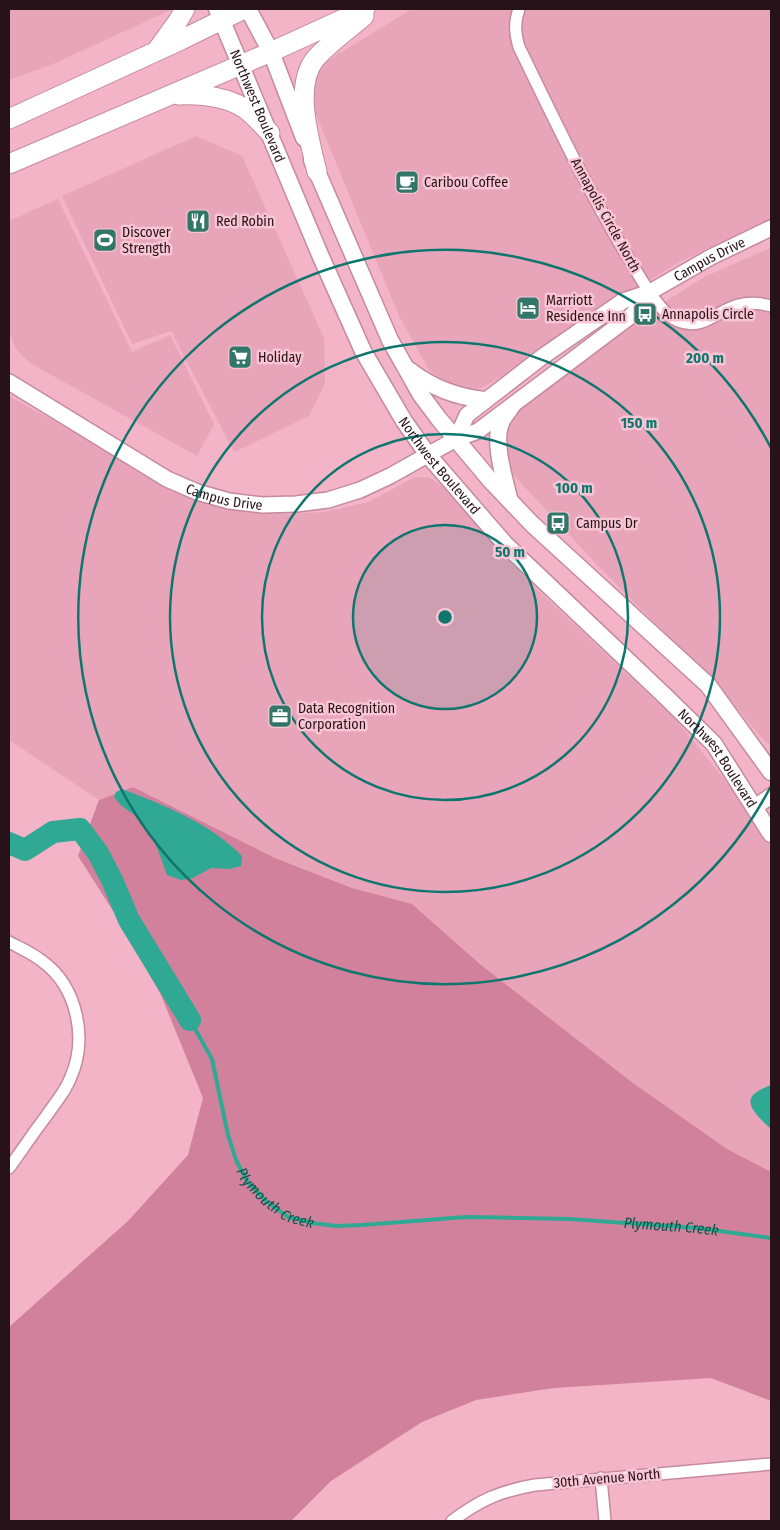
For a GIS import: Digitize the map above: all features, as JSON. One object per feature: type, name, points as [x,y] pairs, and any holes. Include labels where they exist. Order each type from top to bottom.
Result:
[{"type":"highway","points":[[154,52],[186,9]]},
{"type":"highway","points":[[9,119],[154,52],[220,14],[244,9]]},
{"type":"highway","points":[[9,164],[271,52],[365,9]]},
{"type":"highway","points":[[317,172],[304,93],[307,75],[314,60],[373,9]]},
{"type":"highway","points":[[168,96],[198,94],[225,99],[246,109],[270,133]]},
{"type":"main road","name":"Northwest Boulevard","points":[[248,9],[271,52],[317,172],[368,292],[390,340],[421,395],[456,439],[532,524],[708,685],[771,772]]},
{"type":"main road","name":"Northwest Boulevard","points":[[220,14],[321,257],[363,351],[404,421],[428,455],[505,544],[714,744],[771,834]]},
{"type":"main road","points":[[405,366],[422,380],[442,390],[464,398],[485,400]]},
{"type":"main road","points":[[509,500],[499,458],[498,438],[500,423],[512,406]]},
{"type":"street","name":"Annapolis Circle North","points":[[519,9],[515,33],[519,47],[598,204],[650,292],[665,311],[677,321],[690,324],[702,323],[741,304],[759,303],[771,306]]},
{"type":"street","name":"Campus Drive","points":[[456,439],[467,415],[485,400],[623,301],[650,292],[711,257],[771,228]]},
{"type":"street","name":"Campus Drive","points":[[9,382],[167,478],[197,492],[229,501],[262,505],[296,504],[328,500],[360,490],[383,480],[456,439],[478,431],[632,315],[650,292]]},
{"type":"street","points":[[755,807],[771,796]]},
{"type":"street","points":[[9,942],[43,961],[56,975],[67,990],[79,1025],[76,1063],[70,1080],[61,1096],[9,1168]]},
{"type":"street","name":"30th Avenue North","points":[[452,1521],[471,1507],[490,1497],[512,1489],[601,1478],[771,1464]]},
{"type":"street","points":[[601,1478],[605,1521]]},
{"type":"shaded area","points":[[9,9],[173,9],[53,64],[9,80]]},
{"type":"shaded area","points":[[412,9],[771,9],[771,219],[679,262],[484,387],[466,392],[447,385],[429,370],[399,316],[315,112],[312,90],[315,74],[322,64]]},
{"type":"shaded area","points":[[196,136],[242,156],[324,338],[325,383],[309,416],[234,452],[171,331],[132,344],[62,196]]},
{"type":"shaded area","points":[[58,199],[132,352],[170,335],[214,424],[197,456],[30,363],[17,350],[9,333],[9,221]]},
{"type":"shaded area","points":[[771,248],[771,745],[765,742],[720,688],[602,570],[508,469],[502,436],[520,410],[619,331],[704,277]]},
{"type":"shaded area","points":[[9,396],[164,482],[234,506],[287,514],[324,512],[369,502],[415,477],[430,478],[448,490],[527,580],[677,721],[733,790],[771,847],[771,1172],[727,1149],[633,1083],[481,965],[412,904],[352,888],[275,858],[133,787],[99,800],[9,740]]},
{"type":"shaded area","points":[[133,787],[275,858],[352,888],[412,904],[481,965],[633,1083],[727,1149],[771,1172],[771,1401],[711,1378],[554,1388],[476,1400],[422,1422],[331,1481],[291,1521],[9,1521],[9,1327],[128,1221],[188,1155],[203,1098],[161,995],[115,914],[78,856],[99,800]]},
{"type":"shaded area","points":[[122,789],[186,816],[216,834],[242,856],[241,866],[230,869],[211,868],[193,878],[181,880],[167,875],[157,847],[146,827],[114,797],[116,792]]},
{"type":"shaded area","points":[[771,1085],[771,1129],[755,1113],[752,1108],[751,1098],[760,1090]]},
{"type":"waterway","name":"Plymouth Creek","points":[[9,843],[25,850],[53,832],[80,829],[98,853],[129,920],[190,1020]]},
{"type":"waterway","name":"Plymouth Creek","points":[[190,1020],[212,1059],[228,1135],[236,1160],[247,1181],[266,1201],[288,1217],[336,1226],[466,1217],[569,1219],[697,1228],[771,1238]]},
{"type":"place","name":"Caribou Coffee","points":[[407,182]]},
{"type":"place","name":"Red Robin","points":[[198,221]]},
{"type":"place","name":"Discover Strength","points":[[105,240]]},
{"type":"place","name":"Marriott Residence Inn","points":[[528,308]]},
{"type":"place","name":"Annapolis Circle","points":[[645,314]]},
{"type":"place","name":"Holiday","points":[[240,357]]},
{"type":"place","name":"Campus Dr","points":[[558,523]]},
{"type":"place","name":"Data Recognition Corporation","points":[[280,716]]}]
